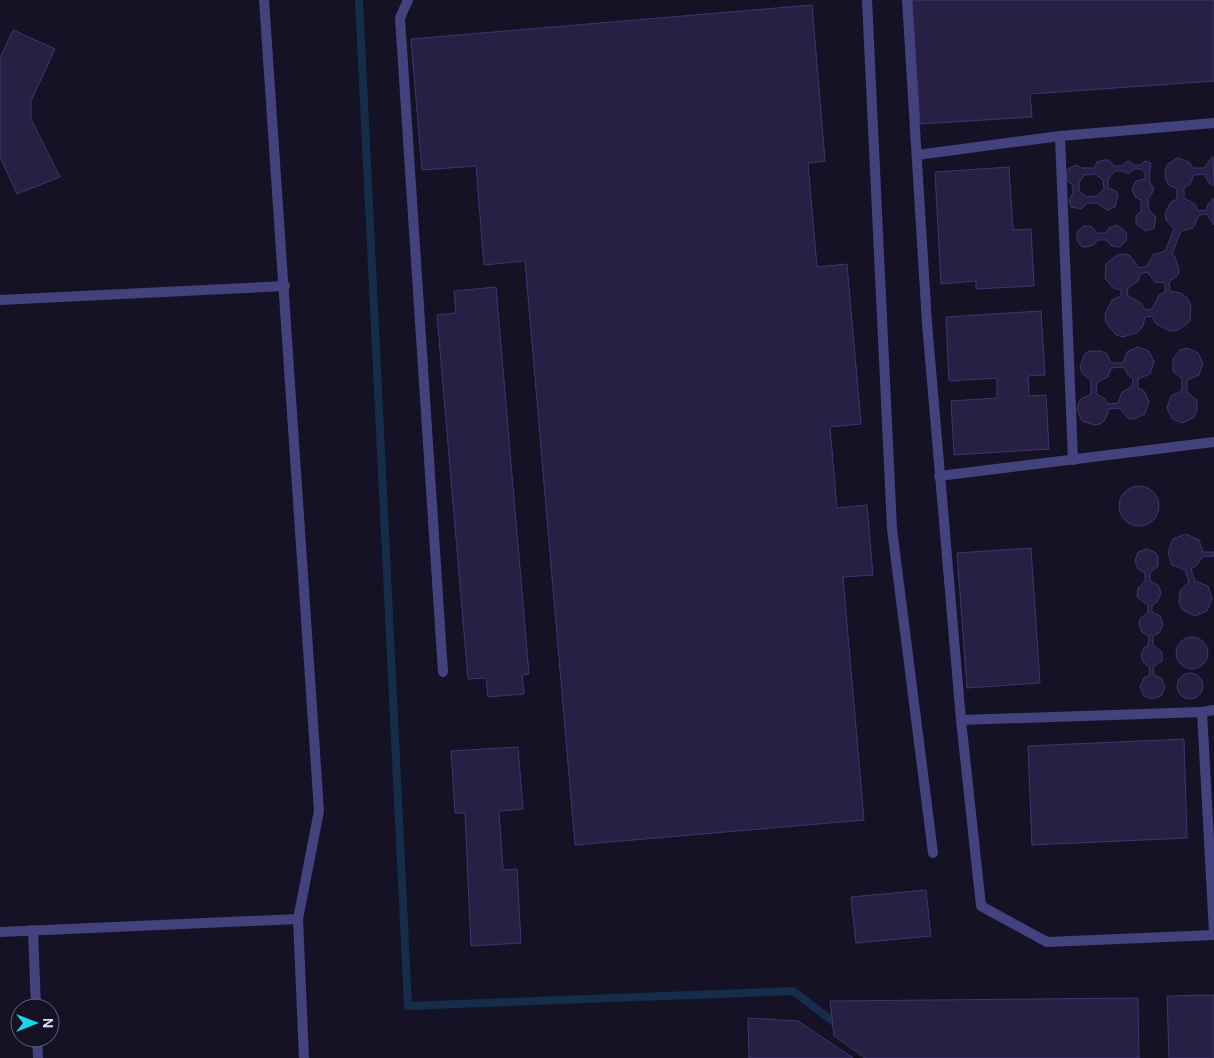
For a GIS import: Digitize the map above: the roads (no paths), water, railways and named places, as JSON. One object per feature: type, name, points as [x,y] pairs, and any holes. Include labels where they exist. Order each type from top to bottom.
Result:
[{"type":"lane","points":[[264,0],[285,286],[319,811],[298,918],[304,1058]]},
{"type":"lane","points":[[408,0],[400,18],[443,672]]},
{"type":"lane","points":[[867,0],[892,529],[933,852]]},
{"type":"lane","points":[[907,0],[939,476],[961,720],[981,906],[1047,942],[1214,934],[1202,712]]},
{"type":"lane","points":[[917,155],[1060,136],[1214,124]]},
{"type":"lane","points":[[1060,136],[1073,460]]},
{"type":"lane","points":[[0,300],[285,286]]},
{"type":"lane","points":[[939,476],[1214,442]]},
{"type":"lane","points":[[961,720],[1202,712],[1214,710]]},
{"type":"lane","points":[[0,932],[298,918]]},
{"type":"lane","points":[[33,930],[36,998]]},
{"type":"waterway","points":[[359,0],[408,1006],[793,991],[839,1026]]}]
